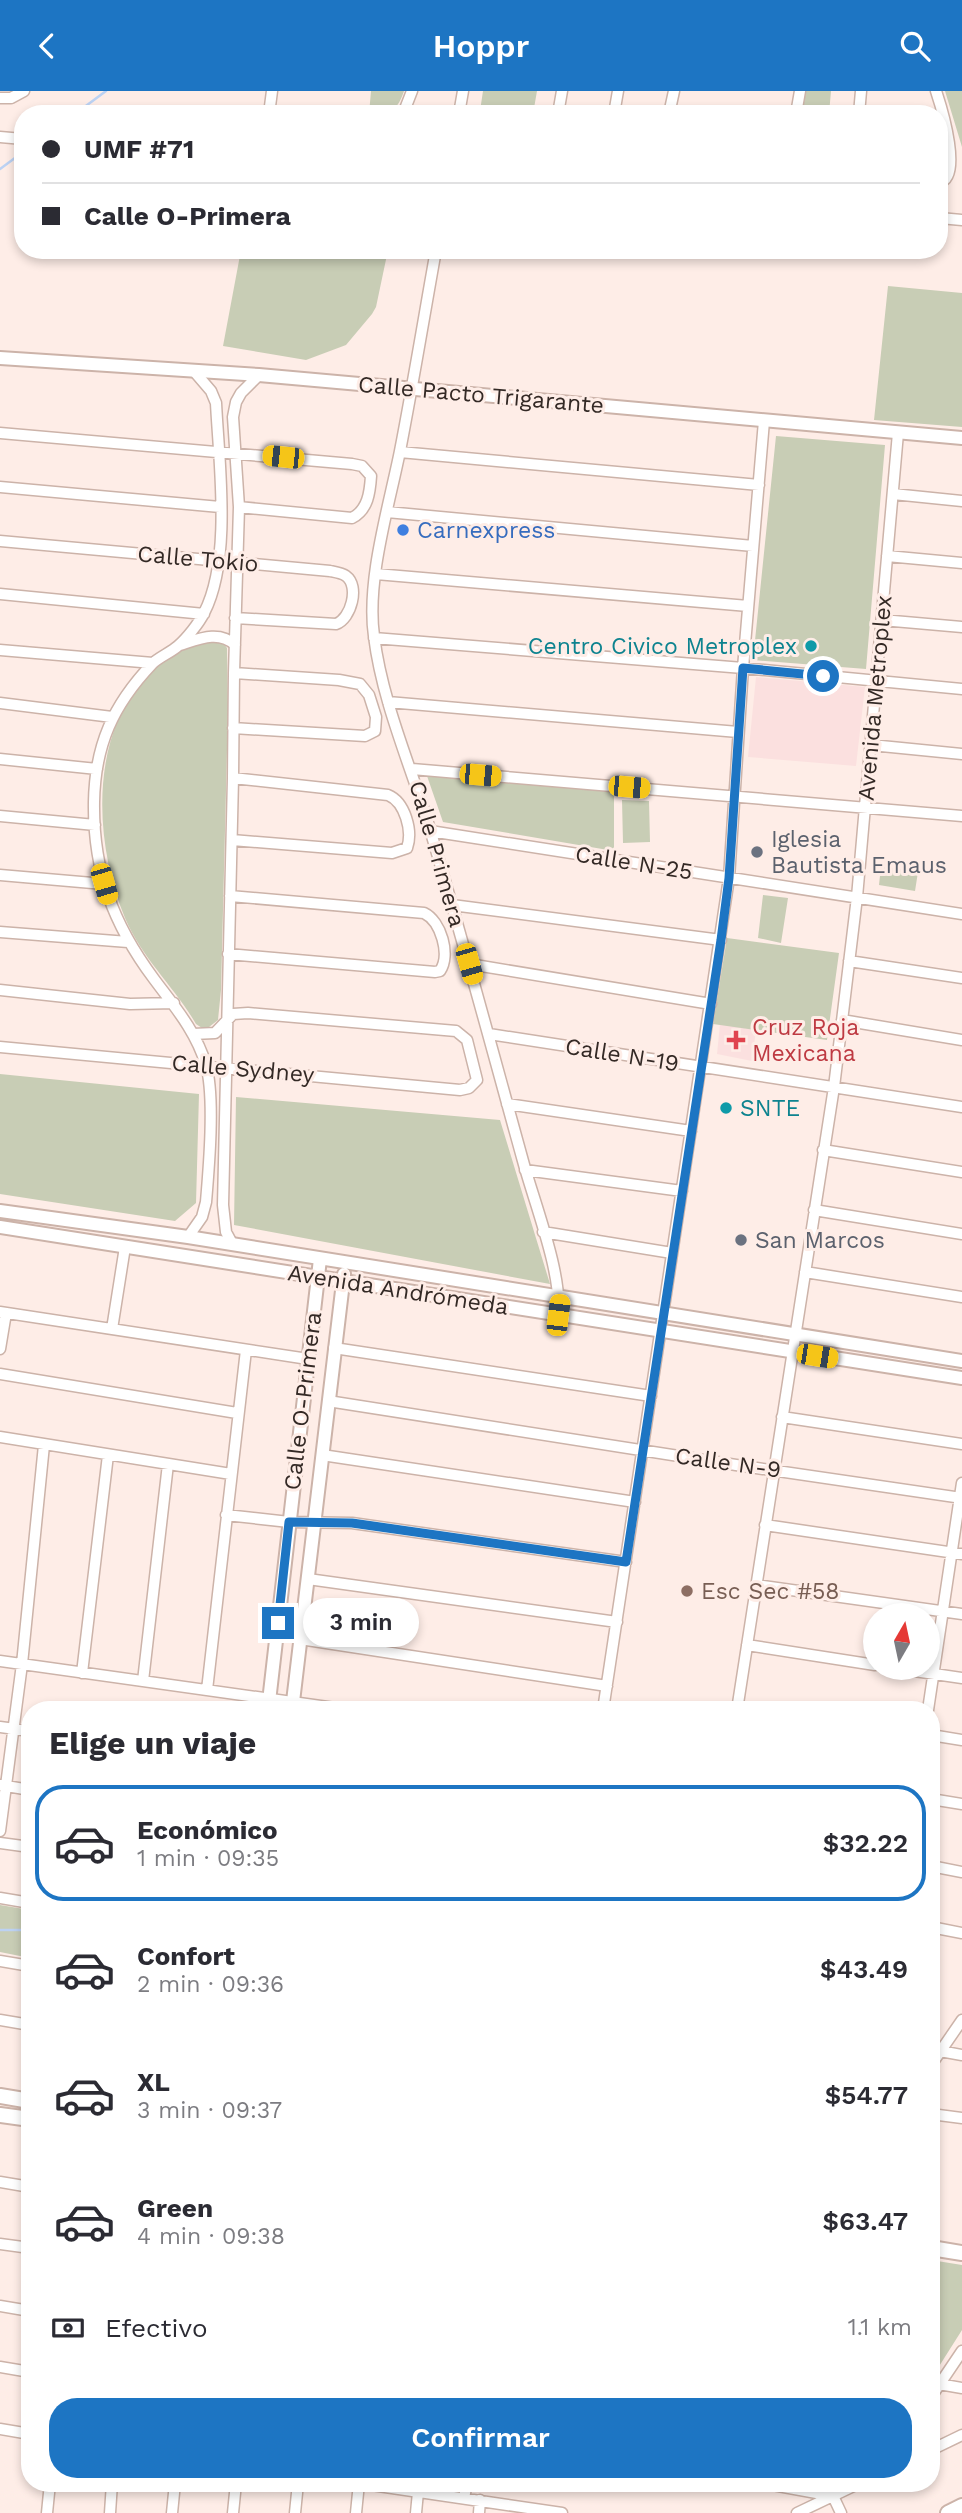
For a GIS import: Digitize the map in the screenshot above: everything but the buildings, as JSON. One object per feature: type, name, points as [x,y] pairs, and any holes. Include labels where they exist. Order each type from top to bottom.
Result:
[{"type":"main road","points":[[0,2096],[21,2100]]},
{"type":"main road","points":[[0,2115],[21,2118]]},
{"type":"main road","points":[[940,2249],[962,2253]]},
{"type":"main road","points":[[948,2513],[962,2506]]},
{"type":"street","points":[[6,98],[24,91]]},
{"type":"street","points":[[948,138],[955,154],[956,166],[953,176],[948,180]]},
{"type":"street","name":"Calle Primera","points":[[434,259],[376,574],[372,622],[388,702],[412,769],[452,905],[543,1232],[560,1298],[558,1315]]},
{"type":"street","name":"Calle Pacto Trigarante","points":[[0,358],[259,375],[962,438]]},
{"type":"street","points":[[188,1237],[202,1217],[206,1202],[210,1090],[206,1065],[193,1034],[174,1003],[128,942],[116,919],[104,884],[96,847],[95,825],[97,769],[103,740],[112,717],[153,663],[179,645],[204,614],[214,589],[219,561],[220,507],[216,403],[211,391],[193,370]]},
{"type":"street","points":[[233,1245],[226,1232],[223,1205],[239,507],[233,417],[241,393],[259,375]]},
{"type":"street","points":[[604,1701],[729,878],[743,668],[765,421]]},
{"type":"street","points":[[0,433],[352,464],[368,470],[371,480],[364,508],[359,515],[352,518],[239,507]]},
{"type":"street","name":"Avenida Metroplex","points":[[738,1701],[834,1087],[857,897],[898,433]]},
{"type":"street","points":[[400,452],[759,485]]},
{"type":"street","points":[[0,487],[220,507]]},
{"type":"street","points":[[892,494],[962,501]]},
{"type":"street","points":[[387,512],[753,546]]},
{"type":"street","name":"Calle Tokio","points":[[0,541],[330,571],[346,576],[351,582],[353,591],[342,622],[328,625],[235,618]]},
{"type":"street","points":[[887,556],[962,563]]},
{"type":"street","points":[[376,574],[748,606]]},
{"type":"street","points":[[0,594],[204,614]]},
{"type":"street","points":[[882,620],[962,627]]},
{"type":"street","points":[[179,645],[213,636],[229,639],[235,645]]},
{"type":"street","points":[[374,638],[962,689]]},
{"type":"street","points":[[0,650],[153,663]]},
{"type":"street","points":[[233,728],[365,736],[370,735],[377,724],[369,695],[360,684],[339,680],[234,673]]},
{"type":"street","points":[[388,702],[738,732]]},
{"type":"street","points":[[0,703],[112,717]]},
{"type":"street","points":[[871,745],[962,754]]},
{"type":"street","points":[[0,759],[97,769]]},
{"type":"street","points":[[412,769],[962,815]]},
{"type":"street","points":[[232,840],[392,853],[407,848],[409,833],[402,807],[394,797],[388,795],[233,778]]},
{"type":"street","points":[[0,817],[95,825]]},
{"type":"street","name":"Calle N-25","points":[[430,831],[962,914]]},
{"type":"street","points":[[0,875],[104,884]]},
{"type":"street","points":[[228,954],[420,972],[440,971],[445,959],[438,925],[424,913],[230,896]]},
{"type":"street","points":[[452,905],[721,940]]},
{"type":"street","points":[[0,932],[128,942]]},
{"type":"street","points":[[849,961],[962,978]]},
{"type":"street","points":[[469,964],[711,1004]]},
{"type":"street","points":[[0,990],[130,1004],[174,1003]]},
{"type":"street","name":"Calle Sydney","points":[[0,1047],[460,1090],[475,1084],[478,1074],[467,1040],[456,1031],[260,1014],[233,1014],[227,1018]]},
{"type":"street","points":[[193,1034],[215,1033],[227,1018]]},
{"type":"street","points":[[842,1020],[962,1040]]},
{"type":"street","name":"Calle N-19","points":[[489,1034],[962,1107]]},
{"type":"street","points":[[507,1104],[691,1131]]},
{"type":"street","points":[[209,1121],[225,1121]]},
{"type":"street","points":[[823,1150],[962,1172]]},
{"type":"street","points":[[525,1170],[682,1191]]},
{"type":"street","name":"Avenida Andrómeda","points":[[0,1210],[188,1237],[962,1361]]},
{"type":"street","points":[[814,1210],[962,1234]]},
{"type":"street","name":"Avenida Andrómeda","points":[[0,1227],[962,1378]]},
{"type":"street","points":[[543,1232],[672,1253]]},
{"type":"street","points":[[111,1329],[125,1247]]},
{"type":"street","name":"Calle O-Primera","points":[[269,1701],[320,1259]]},
{"type":"street","name":"Calle O-Primera","points":[[292,1701],[345,1263]]},
{"type":"street","points":[[805,1272],[962,1297]]},
{"type":"street","points":[[0,1349],[3,1312],[308,1359]]},
{"type":"street","points":[[334,1348],[651,1396]]},
{"type":"street","points":[[207,1690],[246,1350]]},
{"type":"street","points":[[0,1374],[237,1413]]},
{"type":"street","name":"Calle N-9","points":[[328,1401],[961,1498]]},
{"type":"street","points":[[782,1417],[962,1444]]},
{"type":"street","points":[[0,1437],[231,1473]]},
{"type":"street","points":[[0,1831],[3,1785],[22,1664],[44,1445]]},
{"type":"street","points":[[82,1673],[108,1455]]},
{"type":"street","points":[[323,1455],[635,1502]]},
{"type":"street","points":[[143,1681],[168,1464]]},
{"type":"street","points":[[940,1627],[957,1554],[962,1483]]},
{"type":"street","points":[[226,1515],[289,1522],[352,1523],[626,1562]]},
{"type":"street","points":[[765,1525],[957,1554]]},
{"type":"street","points":[[308,1579],[617,1622]]},
{"type":"street","points":[[756,1585],[962,1614]]},
{"type":"street","points":[[300,1639],[607,1686]]},
{"type":"street","points":[[747,1645],[863,1663]]},
{"type":"street","points":[[0,1661],[207,1690],[256,1701]]},
{"type":"street","points":[[940,1675],[962,1678]]},
{"type":"street","points":[[930,1701],[933,1680]]},
{"type":"street","points":[[0,1727],[21,1730]]},
{"type":"street","points":[[940,1736],[962,1740]]},
{"type":"street","points":[[3,1785],[21,1788]]},
{"type":"street","points":[[940,1800],[962,1804]]},
{"type":"street","points":[[0,1843],[21,1846]]},
{"type":"street","points":[[940,1867],[962,1871]]},
{"type":"street","points":[[0,1898],[21,1902]]},
{"type":"street","points":[[940,1929],[962,1933]]},
{"type":"street","points":[[0,1961],[21,1964]]},
{"type":"street","points":[[0,2020],[21,2024]]},
{"type":"street","points":[[962,2020],[940,2051],[962,2055]]},
{"type":"street","points":[[940,2115],[962,2118]]},
{"type":"street","points":[[0,2182],[21,2185]]},
{"type":"street","points":[[0,2244],[21,2247]]},
{"type":"street","points":[[0,2306],[21,2310]]},
{"type":"street","points":[[940,2383],[962,2351]]},
{"type":"street","points":[[0,2367],[21,2370]]},
{"type":"street","points":[[940,2384],[962,2388]]},
{"type":"street","points":[[0,2429],[21,2432]]},
{"type":"street","points":[[940,2446],[962,2435]]},
{"type":"street","points":[[47,2513],[49,2492]]},
{"type":"street","points":[[110,2513],[111,2492]]},
{"type":"street","points":[[172,2513],[174,2492]]},
{"type":"street","points":[[233,2513],[235,2492]]},
{"type":"street","points":[[295,2513],[297,2492]]},
{"type":"street","points":[[356,2513],[357,2492]]},
{"type":"street","points":[[416,2513],[418,2492],[562,2513]]},
{"type":"street","points":[[464,2498],[465,2492]]},
{"type":"street","points":[[811,2492],[833,2496]]},
{"type":"street","points":[[797,2513],[841,2492]]},
{"type":"street","points":[[833,2496],[841,2513]]},
{"type":"street","points":[[479,2513],[480,2500]]},
{"type":"shaded area","points":[[756,677],[865,687],[856,766],[748,757]]},
{"type":"shaded area","name":"Cruz Roja Mexicana","points":[[720,1024],[756,1030],[752,1061],[717,1054]]},
{"type":"green space","points":[[371,91],[404,91],[397,105],[370,105]]},
{"type":"green space","points":[[483,91],[537,91],[535,105],[481,105]]},
{"type":"green space","points":[[806,91],[831,91],[830,105],[804,105]]},
{"type":"green space","points":[[945,91],[962,91],[962,147]]},
{"type":"green space","points":[[239,259],[386,259],[376,307],[346,345],[306,360],[223,346]]},
{"type":"green space","points":[[888,286],[962,293],[962,427],[874,420]]},
{"type":"green space","points":[[776,436],[885,445],[866,669],[753,660]]},
{"type":"green space","points":[[214,640],[222,641],[227,648],[221,990],[218,1020],[209,1027],[202,1028],[196,1024],[150,960],[125,918],[108,859],[102,796],[105,764],[113,734],[125,706],[142,680],[153,666],[168,655]]},
{"type":"green space","points":[[427,776],[614,792],[614,851],[443,822]]},
{"type":"green space","points":[[622,800],[649,801],[650,842],[623,843]]},
{"type":"green space","points":[[881,866],[918,872],[915,891],[879,885]]},
{"type":"green space","points":[[763,895],[788,898],[781,943],[758,938]]},
{"type":"green space","points":[[727,938],[839,953],[827,1040],[713,1024]]},
{"type":"green space","points":[[0,1074],[199,1094],[196,1203],[175,1221],[0,1194]]},
{"type":"green space","points":[[236,1097],[500,1120],[550,1284],[234,1225]]},
{"type":"green space","points":[[0,1905],[21,1908],[21,1956],[0,1952]]},
{"type":"green space","points":[[940,2261],[962,2265],[962,2330],[940,2365]]},
{"type":"waterway","points":[[87,105],[106,91]]},
{"type":"waterway","points":[[0,169],[14,159]]},
{"type":"waterway","points":[[0,1930],[21,1930]]},
{"type":"place","name":"Carnexpress","points":[[403,530]]},
{"type":"place","name":"Centro Civico Metroplex","points":[[811,646]]},
{"type":"place","name":"Iglesia Bautista Emaus","points":[[757,852]]},
{"type":"place","name":"Cruz Roja Mexicana","points":[[736,1040]]},
{"type":"place","name":"SNTE","points":[[726,1108]]},
{"type":"place","name":"San Marcos","points":[[741,1240]]},
{"type":"place","name":"Esc Sec #58","points":[[687,1591]]},
{"type":"route","points":[[278,1623],[289,1522],[352,1523],[626,1562],[721,940],[729,878],[743,668],[823,676]]}]
